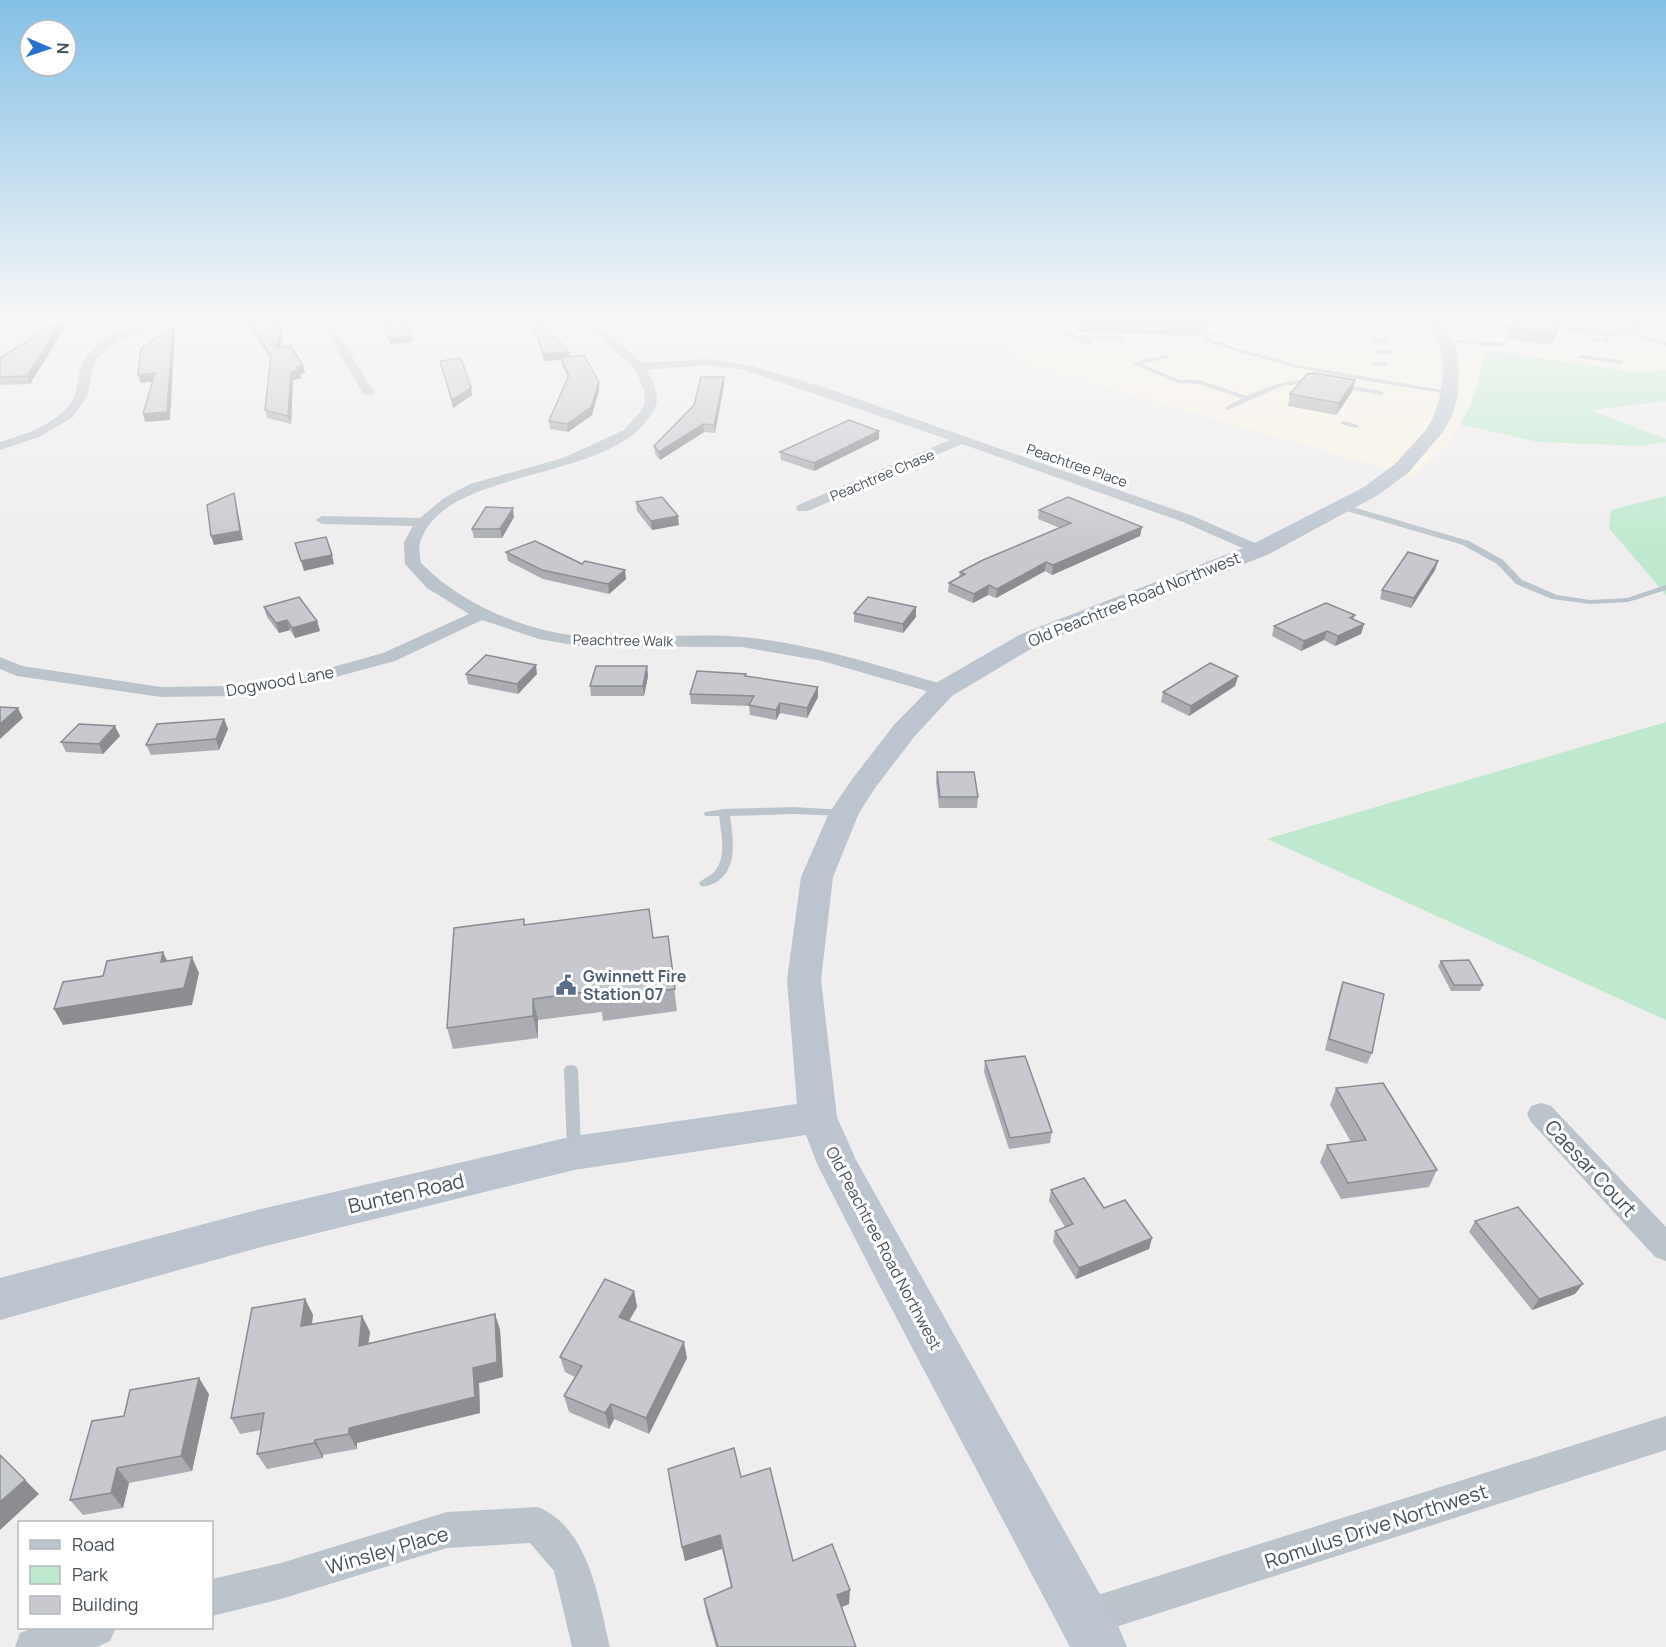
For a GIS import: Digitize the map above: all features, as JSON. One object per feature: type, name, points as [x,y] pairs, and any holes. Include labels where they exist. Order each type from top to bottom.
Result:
[{"type":"main road","name":"Old Peachtree Road Northwest","points":[[1093,1633],[838,1166],[818,1117],[804,980],[817,877],[844,813],[863,784],[904,731],[943,690],[1030,639],[1259,550],[1371,491],[1402,468],[1432,433],[1442,418],[1449,397]]},
{"type":"main road","name":"Bunten Road","points":[[0,1299],[261,1228],[574,1153],[818,1117]]},
{"type":"street","points":[[0,446],[32,435],[69,414],[80,397]]},
{"type":"street","name":"Peachtree Walk","points":[[651,397],[647,412],[629,433],[568,461],[475,487],[449,501],[423,522],[412,542],[413,564],[433,585],[481,615],[545,635],[579,641],[742,642],[824,656],[943,690]]},
{"type":"street","name":"Peachtree Place","points":[[839,397],[1188,519],[1259,550]]},
{"type":"street","name":"Peachtree Chase","points":[[803,508],[961,440]]},
{"type":"street","points":[[322,520],[423,522]]},
{"type":"street","name":"Dogwood Lane","points":[[0,662],[16,671],[161,692],[232,691],[317,677],[389,657],[481,615]]},
{"type":"street","name":"Caesar Court","points":[[1541,1114],[1666,1248]]},
{"type":"street","name":"Romulus Drive Northwest","points":[[1093,1633],[1666,1433]]},
{"type":"street","name":"Winsley Place","points":[[213,1598],[281,1581],[447,1530],[538,1525],[570,1562],[591,1647]]},
{"type":"street","points":[[34,1647],[46,1641],[93,1629]]},
{"type":"lane","points":[[1239,397],[1248,400]]},
{"type":"lane","points":[[1228,408],[1256,397]]},
{"type":"lane","points":[[1343,423],[1356,426]]},
{"type":"lane","points":[[1343,507],[1466,543],[1500,562],[1519,582],[1555,597],[1590,602],[1628,600],[1666,587]]},
{"type":"lane","points":[[709,814],[805,809],[844,813]]},
{"type":"lane","points":[[705,883],[715,879],[729,859],[724,812]]},
{"type":"lane","points":[[571,1070],[574,1153]]},
{"type":"shaded area","points":[[1139,397],[1473,397],[1470,407],[1447,444],[1414,477]]},
{"type":"green space","points":[[1473,397],[1666,397],[1666,401],[1591,410],[1666,439],[1666,442],[1643,446],[1538,442],[1459,424],[1470,407]]},
{"type":"green space","points":[[1666,496],[1666,595],[1609,528],[1611,510]]},
{"type":"green space","points":[[1666,722],[1666,1020],[1267,839],[1656,725]]},
{"type":"building","points":[[148,397],[168,397],[167,412],[143,414]]},
{"type":"building","points":[[266,397],[289,397],[288,416],[265,410]]},
{"type":"building","points":[[559,397],[594,397],[591,407],[567,424],[549,421]]},
{"type":"building","points":[[696,397],[720,397],[714,425],[703,424],[659,452],[654,446],[694,405]]},
{"type":"building","points":[[1306,397],[1343,397],[1339,403]]},
{"type":"building","points":[[849,420],[879,431],[814,463],[780,452]]},
{"type":"building","points":[[234,493],[240,531],[211,536],[207,505]]},
{"type":"building","points":[[662,497],[678,516],[651,521],[636,502]]},
{"type":"building","points":[[1068,497],[1142,527],[1053,565],[1046,562],[997,589],[989,585],[974,594],[949,583],[965,574],[960,572],[983,560],[1071,523],[1039,510]]},
{"type":"building","points":[[486,507],[513,508],[500,529],[472,529]]},
{"type":"building","points":[[326,537],[332,555],[301,561],[295,543]]},
{"type":"building","points":[[535,541],[582,564],[585,561],[625,570],[608,584],[542,570],[506,552]]},
{"type":"building","points":[[1408,552],[1438,561],[1414,598],[1382,590]]},
{"type":"building","points":[[299,597],[317,621],[292,628],[287,620],[276,623],[264,607]]},
{"type":"building","points":[[868,597],[916,607],[903,624],[854,613]]},
{"type":"building","points":[[1326,603],[1355,615],[1350,618],[1364,624],[1338,636],[1327,631],[1304,641],[1274,626]]},
{"type":"building","points":[[486,655],[536,665],[517,684],[466,674]]},
{"type":"building","points":[[1210,663],[1238,676],[1191,706],[1163,692]]},
{"type":"building","points":[[596,666],[647,666],[643,686],[590,686]]},
{"type":"building","points":[[697,671],[746,674],[745,676],[818,687],[807,708],[780,703],[776,710],[749,705],[754,696],[690,694]]},
{"type":"building","points":[[0,707],[18,708],[0,724]]},
{"type":"building","points":[[224,719],[216,739],[146,745],[157,724]]},
{"type":"building","points":[[79,724],[115,726],[99,744],[61,742]]},
{"type":"building","points":[[937,772],[974,772],[978,797],[940,797]]},
{"type":"building","name":"Gwinnett Fire Station 07","points":[[649,909],[653,938],[668,936],[675,989],[600,999],[599,990],[533,999],[533,1016],[447,1028],[454,928],[524,919],[524,925]]},
{"type":"building","points":[[163,952],[161,962],[192,957],[184,988],[54,1009],[63,982],[103,976],[107,961]]},
{"type":"building","points":[[1469,960],[1483,985],[1454,985],[1441,961]]},
{"type":"building","points":[[1343,982],[1384,994],[1372,1053],[1329,1039]]},
{"type":"building","points":[[1025,1056],[1052,1132],[1010,1138],[985,1061]]},
{"type":"building","points":[[1383,1083],[1437,1170],[1348,1183],[1327,1145],[1366,1140],[1336,1088]]},
{"type":"building","points":[[1084,1178],[1104,1208],[1125,1200],[1152,1238],[1079,1268],[1055,1231],[1073,1224],[1051,1190]]},
{"type":"building","points":[[1518,1207],[1583,1284],[1539,1299],[1475,1221]]},
{"type":"building","points":[[605,1279],[634,1291],[619,1317],[684,1342],[646,1418],[611,1404],[605,1413],[564,1396],[582,1366],[560,1357]]},
{"type":"building","points":[[305,1299],[301,1326],[362,1316],[359,1346],[495,1314],[497,1362],[473,1368],[475,1397],[349,1428],[349,1434],[257,1454],[264,1413],[231,1418],[252,1308]]},
{"type":"building","points":[[199,1378],[181,1456],[117,1468],[111,1493],[70,1500],[92,1421],[124,1416],[130,1390]]},
{"type":"building","points":[[734,1448],[741,1477],[770,1468],[793,1561],[832,1544],[850,1590],[837,1595],[856,1647],[718,1647],[704,1599],[732,1587],[720,1535],[682,1547],[668,1469]]},
{"type":"building","points":[[0,1455],[25,1480],[0,1502]]},
{"type":"place","name":"Gwinnett Fire Station 07","points":[[566,985]]}]
